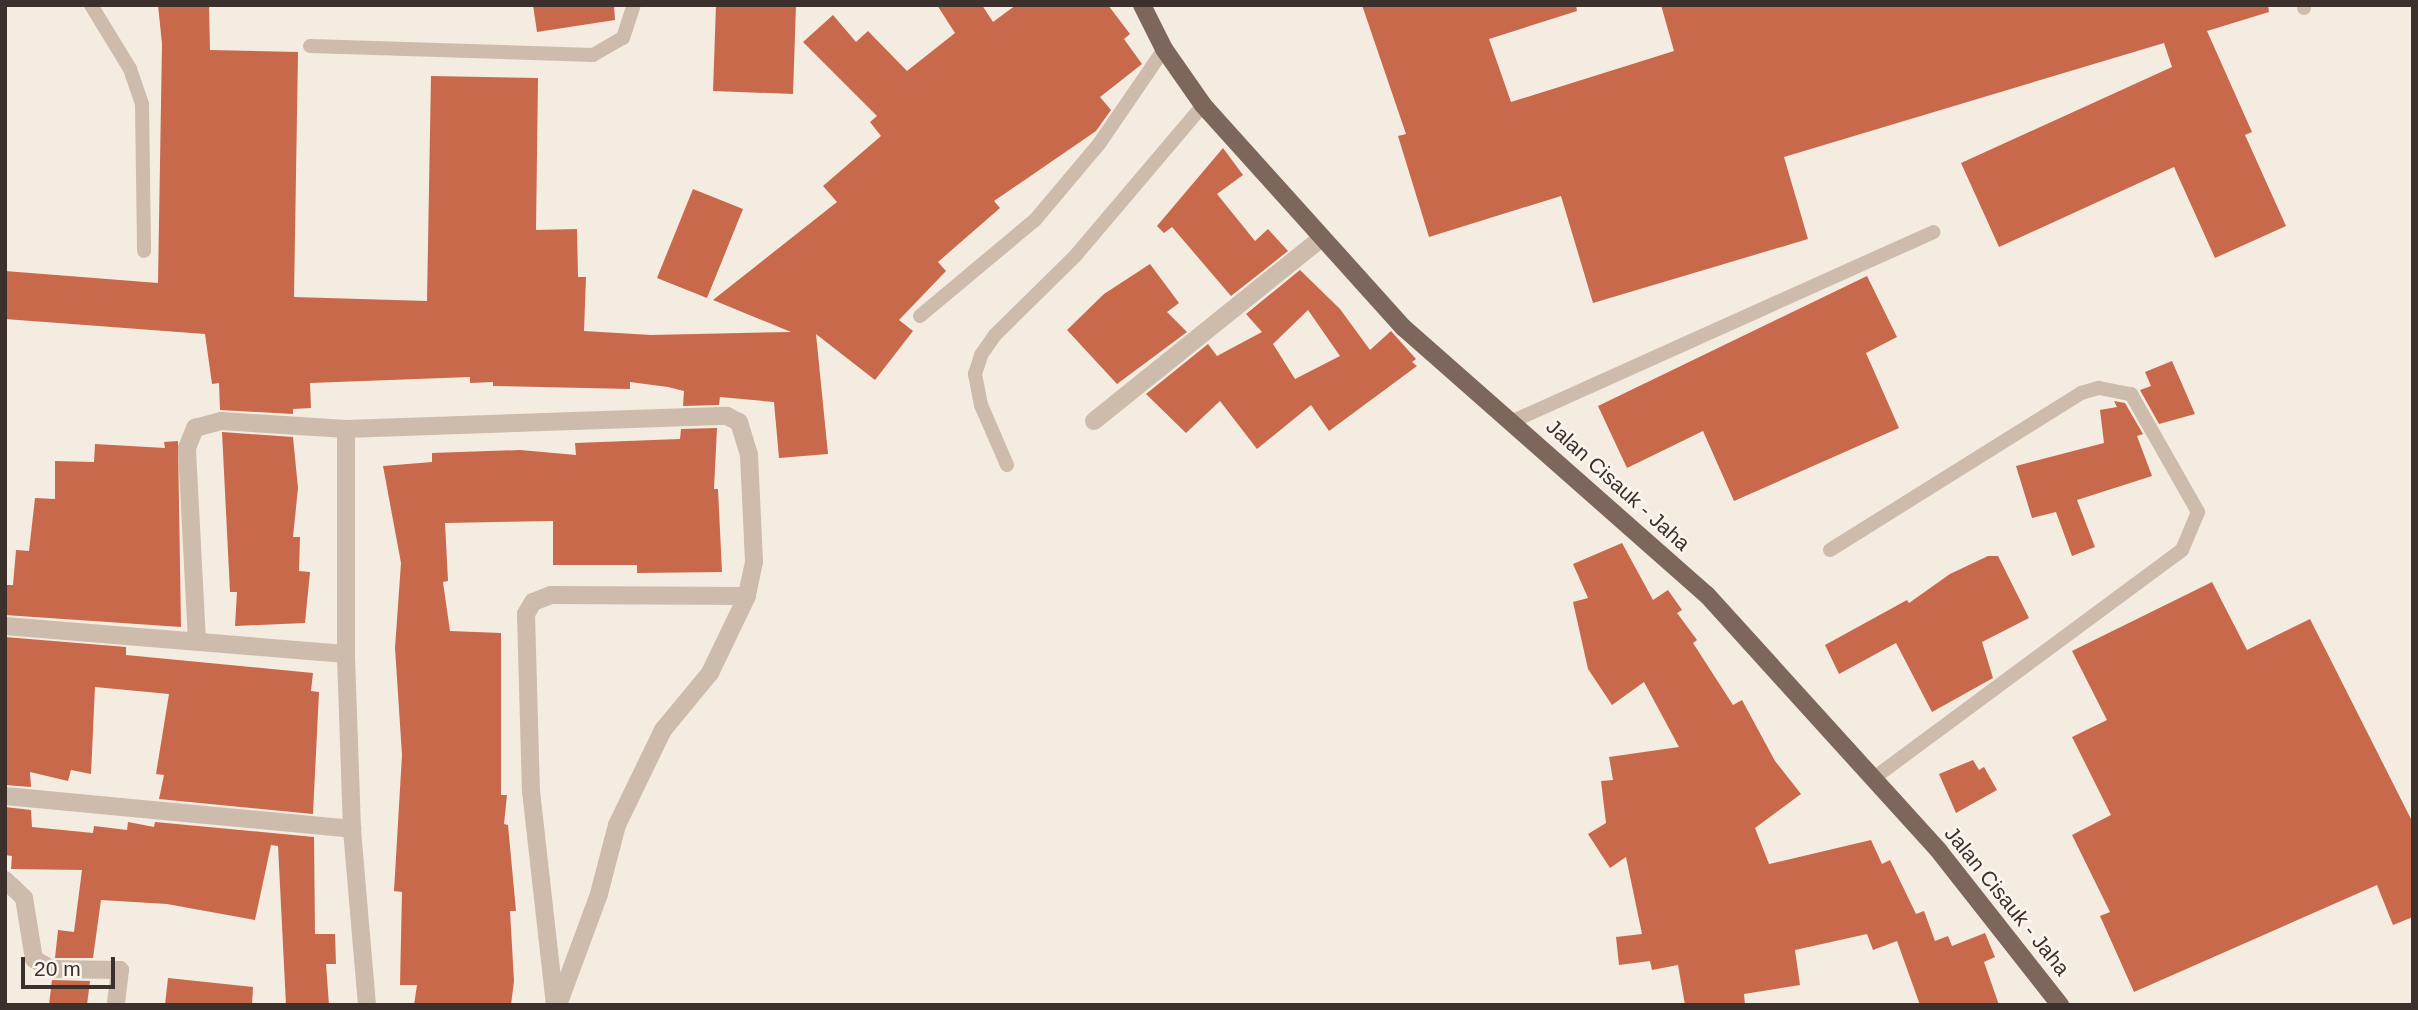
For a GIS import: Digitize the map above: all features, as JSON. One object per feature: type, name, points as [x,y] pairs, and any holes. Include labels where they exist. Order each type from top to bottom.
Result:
[{"type":"main road","name":"Jalan Cisauk - Jaha","points":[[1142,5],[1164,49],[1203,105],[1404,328],[1513,421],[1707,595],[1874,778],[2025,956],[2060,1005]]},
{"type":"street","points":[[1094,421],[1322,238]]},
{"type":"street","points":[[197,641],[187,448],[195,428],[221,421],[346,429],[727,416],[739,422],[749,455],[754,562],[747,596],[710,673],[663,730],[617,825],[599,894],[557,1005]]},
{"type":"street","points":[[346,429],[346,654],[352,829],[367,1005]]},
{"type":"street","points":[[557,1005],[531,791],[525,629],[528,607],[551,595],[747,596]]},
{"type":"street","points":[[5,626],[346,654]]},
{"type":"street","points":[[5,796],[352,829]]},
{"type":"street","points":[[5,880],[24,898],[34,959],[51,969],[120,970],[116,1005]]},
{"type":"lane","points":[[91,5],[130,69],[142,104],[144,251]]},
{"type":"lane","points":[[310,46],[593,55],[623,38],[634,5]]},
{"type":"lane","points":[[920,316],[1035,220],[1099,144],[1164,49]]},
{"type":"lane","points":[[1007,465],[981,405],[975,374],[981,355],[995,335],[1076,255],[1203,105]]},
{"type":"lane","points":[[1513,421],[1933,232]]},
{"type":"lane","points":[[1830,550],[2081,393],[2099,388],[2131,394],[2198,512],[2182,551],[1874,778]]},
{"type":"building","points":[[158,5],[209,5],[210,50],[298,52],[294,297],[427,301],[431,76],[538,78],[536,230],[577,229],[578,277],[586,277],[584,331],[651,335],[791,332],[713,300],[837,202],[823,186],[881,136],[870,122],[877,116],[803,42],[833,15],[856,42],[868,31],[907,71],[955,33],[937,5],[982,5],[993,22],[1016,5],[1108,5],[1130,34],[1124,39],[1142,64],[1100,97],[1111,110],[1096,131],[994,201],[1000,208],[938,262],[946,271],[899,320],[913,331],[875,380],[816,334],[828,454],[779,458],[774,402],[720,397],[719,405],[683,406],[684,391],[668,387],[630,382],[630,389],[493,386],[493,382],[470,383],[470,377],[310,383],[311,408],[293,409],[293,414],[220,410],[219,383],[212,384],[205,334],[5,319],[5,271],[158,283],[162,44]]},
{"type":"building","points":[[533,5],[614,5],[615,20],[537,32]]},
{"type":"building","points":[[716,5],[796,5],[793,94],[713,91]]},
{"type":"building","points":[[1362,5],[1576,5],[1577,11],[1489,39],[1511,102],[1674,51],[1661,5],[2268,5],[2269,12],[2207,31],[2252,132],[2245,135],[2286,226],[2215,258],[2174,167],[1999,247],[1961,163],[2172,67],[2164,43],[1784,157],[1808,239],[1593,303],[1561,196],[1429,237],[1398,136],[1406,134]]},
{"type":"building","points":[[1223,148],[1243,175],[1217,194],[1255,241],[1268,229],[1288,251],[1231,296],[1172,227],[1164,233],[1157,226]]},
{"type":"building","points":[[693,189],[743,209],[707,298],[657,278]]},
{"type":"building","points":[[1150,264],[1179,303],[1167,312],[1187,332],[1117,384],[1067,330],[1104,294]]},
{"type":"building","points":[[1300,270],[1340,309],[1370,350],[1391,331],[1416,359],[1412,362],[1417,366],[1329,431],[1311,405],[1257,449],[1220,401],[1186,433],[1146,394],[1208,344],[1217,356],[1262,332],[1246,314]],"holes":[[[1308,310],[1340,356],[1295,379],[1273,344]]]},
{"type":"building","points":[[1867,276],[1897,337],[1866,353],[1899,428],[1734,501],[1703,431],[1627,468],[1598,406]]},
{"type":"building","points":[[2172,361],[2195,414],[2159,424],[2140,390],[2151,386],[2145,372]]},
{"type":"building","points":[[2114,401],[2125,403],[2143,434],[2137,436],[2152,476],[2077,500],[2095,547],[2072,556],[2056,512],[2032,518],[2016,466],[2104,443],[2100,410],[2117,407]]},
{"type":"building","points":[[717,428],[714,489],[718,489],[722,572],[637,573],[637,565],[553,565],[553,521],[445,523],[448,581],[443,582],[450,631],[501,633],[501,795],[507,795],[504,824],[508,825],[516,911],[510,911],[514,981],[511,1005],[414,1005],[417,985],[400,985],[402,892],[394,891],[402,755],[395,648],[401,563],[383,466],[432,462],[432,453],[520,450],[576,455],[575,443],[680,439],[681,429]]},
{"type":"building","points":[[222,432],[293,437],[298,488],[293,537],[300,537],[299,571],[310,572],[305,623],[235,626],[237,592],[230,592]]},
{"type":"building","points":[[178,441],[181,627],[5,615],[5,585],[13,585],[16,550],[29,551],[35,498],[55,499],[55,461],[94,462],[95,444],[165,448],[164,442]]},
{"type":"building","points":[[1622,543],[1653,600],[1668,590],[1682,610],[1677,613],[1697,640],[1693,643],[1733,705],[1742,700],[1775,761],[1801,794],[1755,828],[1769,864],[1871,840],[1882,864],[1890,860],[1916,914],[1924,911],[1935,941],[1948,936],[1952,946],[1985,933],[1995,957],[1984,962],[1999,1005],[1920,1005],[1897,941],[1873,950],[1867,934],[1795,950],[1800,985],[1744,994],[1745,1005],[1685,1005],[1678,965],[1652,970],[1650,961],[1619,965],[1616,937],[1642,934],[1626,857],[1610,868],[1588,834],[1606,823],[1601,781],[1613,780],[1609,757],[1679,747],[1644,682],[1612,705],[1588,669],[1573,602],[1588,598],[1573,564]]},
{"type":"building","points":[[1988,556],[1998,556],[2029,618],[1982,642],[1993,678],[1932,712],[1896,643],[1839,674],[1825,645],[1907,600],[1909,603],[1950,574]]},
{"type":"building","points":[[2212,582],[2247,650],[2310,619],[2413,823],[2413,917],[2393,925],[2377,885],[2134,992],[2100,916],[2110,912],[2072,835],[2111,815],[2072,737],[2107,720],[2072,651]]},
{"type":"building","points":[[5,637],[126,647],[126,655],[313,673],[311,691],[319,692],[313,814],[159,799],[164,775],[156,774],[169,694],[95,687],[91,774],[71,770],[68,781],[30,772],[31,787],[5,785]]},
{"type":"building","points":[[1973,760],[1979,770],[1984,767],[1997,790],[1956,813],[1939,774]]},
{"type":"building","points":[[5,807],[31,810],[32,827],[93,833],[94,826],[127,830],[128,822],[154,827],[155,822],[314,837],[315,934],[335,934],[336,964],[326,964],[329,1005],[286,1005],[278,846],[271,845],[255,920],[167,904],[101,900],[93,958],[55,958],[58,930],[74,932],[82,870],[11,869],[12,856],[5,855]]},
{"type":"building","points":[[168,978],[253,987],[252,1005],[165,1005]]},
{"type":"building","points":[[52,980],[90,981],[87,1005],[49,1005]]}]
